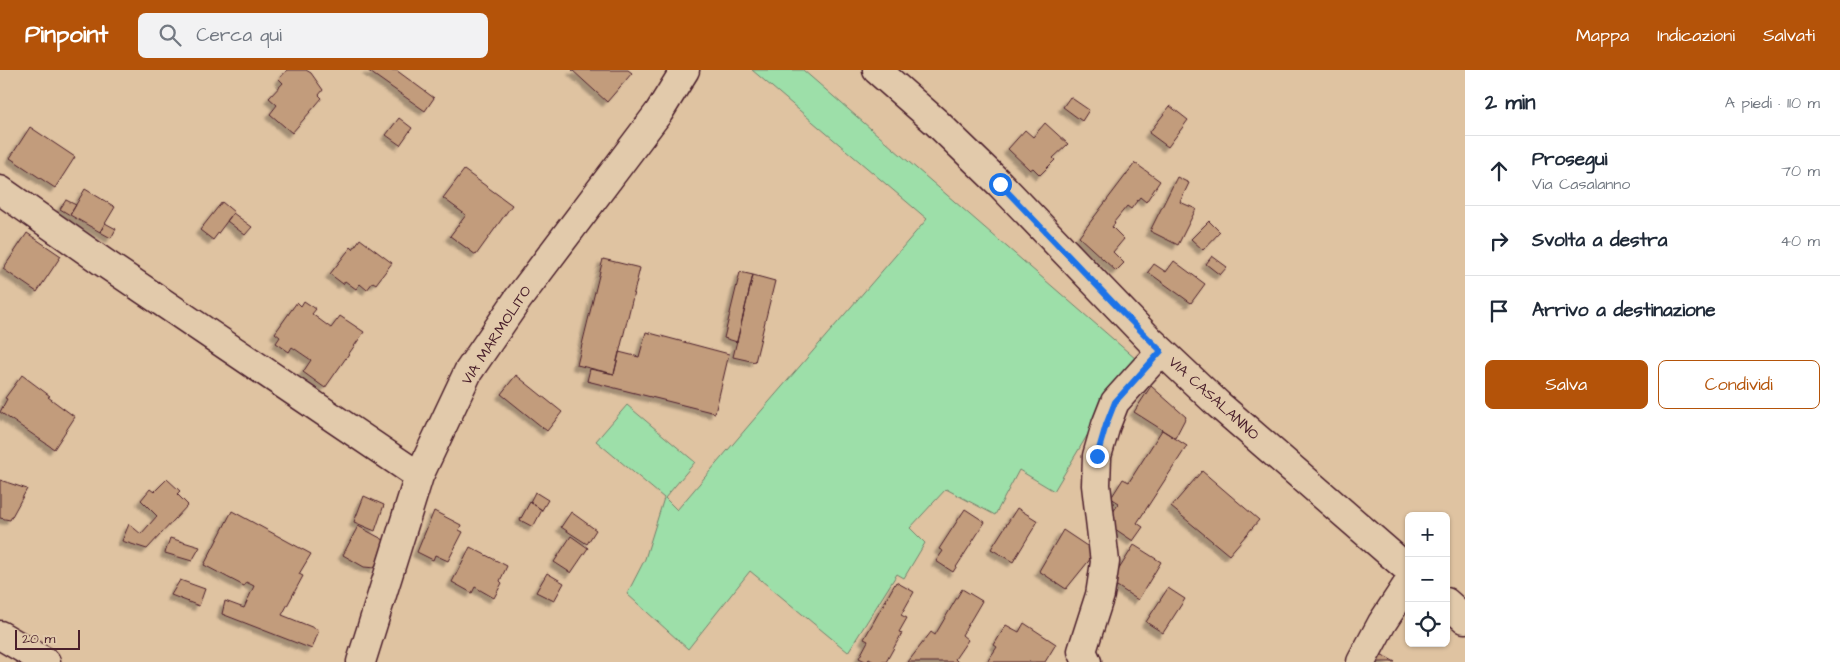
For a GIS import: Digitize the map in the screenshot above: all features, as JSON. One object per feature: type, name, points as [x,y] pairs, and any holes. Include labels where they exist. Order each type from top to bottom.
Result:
[{"type":"street","name":"VIA MARMOLITO","points":[[361,662],[419,476],[468,372],[518,299],[659,112],[685,70]]},
{"type":"street","name":"VIA CASALANNO","points":[[877,70],[936,122],[1000,184],[1161,351],[1219,405],[1405,567]]},
{"type":"street","points":[[0,190],[419,476]]},
{"type":"street","points":[[1087,662],[1082,651],[1100,595],[1104,562],[1096,485],[1097,456],[1115,402],[1161,351]]},
{"type":"street","points":[[1361,662],[1382,623],[1405,588]]},
{"type":"street","points":[[1450,605],[1465,618]]},
{"type":"street","points":[[0,635],[46,662]]},
{"type":"green space","points":[[752,70],[803,70],[1136,359],[1119,382],[1054,491],[1019,470],[995,515],[946,489],[910,528],[925,543],[904,578],[897,574],[848,652],[750,571],[688,649],[627,594],[645,559],[664,498],[596,441],[627,405],[695,462],[665,498],[677,510],[927,219]]},
{"type":"building","points":[[287,70],[306,70],[311,73],[323,90],[319,95],[322,98],[292,133],[270,114],[277,105],[269,98],[283,83],[279,79]]},
{"type":"building","points":[[367,70],[396,70],[434,98],[425,111]]},
{"type":"building","points":[[572,70],[628,70],[632,73],[607,102]]},
{"type":"building","points":[[1070,97],[1089,110],[1082,121],[1063,107]]},
{"type":"building","points":[[1170,106],[1188,120],[1168,147],[1149,133]]},
{"type":"building","points":[[399,118],[412,128],[400,145],[386,135]]},
{"type":"building","points":[[1045,123],[1068,144],[1053,158],[1055,160],[1040,175],[1033,168],[1030,170],[1008,149],[1025,130],[1033,137]]},
{"type":"building","points":[[30,127],[75,157],[55,188],[10,158]]},
{"type":"building","points":[[1135,163],[1160,181],[1146,202],[1140,197],[1131,209],[1127,206],[1114,222],[1112,227],[1124,239],[1113,252],[1124,263],[1116,271],[1079,237]]},
{"type":"building","points":[[464,170],[512,205],[476,255],[450,236],[466,215],[443,198]]},
{"type":"building","points":[[1177,177],[1189,183],[1180,202],[1196,209],[1178,245],[1150,231]]},
{"type":"building","points":[[85,189],[115,207],[100,232],[70,215]]},
{"type":"building","points":[[66,200],[76,205],[70,215],[60,209]]},
{"type":"building","points":[[222,202],[234,212],[213,240],[200,230]]},
{"type":"building","points":[[233,213],[252,227],[245,235],[227,221]]},
{"type":"building","points":[[1209,221],[1220,232],[1203,250],[1191,239]]},
{"type":"building","points":[[105,223],[116,229],[111,238],[100,232]]},
{"type":"building","points":[[27,233],[61,256],[37,292],[3,269]]},
{"type":"building","points":[[360,239],[392,263],[376,284],[373,282],[367,290],[360,284],[356,289],[345,281],[343,284],[330,274],[351,247],[353,249]]},
{"type":"building","points":[[1212,256],[1227,267],[1220,275],[1206,264]]},
{"type":"building","points":[[603,259],[640,268],[614,374],[577,365]]},
{"type":"building","points":[[1174,261],[1205,284],[1191,303],[1148,272],[1154,264],[1166,272]]},
{"type":"building","points":[[740,272],[753,275],[737,342],[724,338]]},
{"type":"building","points":[[753,275],[775,281],[755,362],[733,357]]},
{"type":"building","points":[[304,301],[316,309],[312,314],[331,328],[340,316],[364,332],[325,388],[303,372],[311,360],[292,347],[289,352],[276,343],[280,337],[275,333],[297,302],[301,306]]},
{"type":"building","points":[[646,332],[729,354],[715,413],[587,381],[590,369],[614,374],[619,352],[639,357]]},
{"type":"building","points":[[22,375],[75,417],[54,449],[0,412],[7,399],[5,398]]},
{"type":"building","points":[[516,375],[562,412],[547,431],[501,394]]},
{"type":"building","points":[[1151,386],[1186,417],[1175,438],[1134,412]]},
{"type":"building","points":[[1162,430],[1187,446],[1137,523],[1143,527],[1133,541],[1106,523],[1119,503],[1111,498],[1123,479],[1129,482]]},
{"type":"building","points":[[1202,471],[1259,520],[1229,555],[1171,507]]},
{"type":"building","points":[[167,479],[180,491],[177,494],[188,505],[147,549],[122,541],[129,524],[141,534],[157,516],[141,500],[150,489],[154,492]]},
{"type":"building","points":[[0,480],[27,489],[10,520],[0,518]]},
{"type":"building","points":[[535,492],[548,500],[542,510],[530,502]]},
{"type":"building","points":[[364,496],[384,505],[375,531],[354,522]]},
{"type":"building","points":[[530,502],[542,510],[533,527],[520,520]]},
{"type":"building","points":[[1017,508],[1038,521],[1013,562],[991,549]]},
{"type":"building","points":[[965,509],[985,522],[953,572],[936,561],[943,551],[939,549]]},
{"type":"building","points":[[232,511],[311,554],[299,574],[303,576],[282,615],[319,630],[312,649],[222,614],[225,601],[244,608],[254,586],[246,582],[244,586],[204,565]]},
{"type":"building","points":[[434,511],[461,525],[459,530],[463,532],[448,561],[435,555],[433,560],[417,552]]},
{"type":"building","points":[[571,512],[596,530],[587,544],[561,527]]},
{"type":"building","points":[[358,526],[384,540],[375,568],[364,567],[343,555]]},
{"type":"building","points":[[1063,530],[1096,552],[1066,589],[1039,571]]},
{"type":"building","points":[[571,536],[588,548],[571,573],[554,562]]},
{"type":"building","points":[[170,538],[200,547],[192,561],[165,553]]},
{"type":"building","points":[[1134,545],[1161,562],[1138,600],[1111,582]]},
{"type":"building","points":[[470,547],[507,566],[500,581],[502,583],[494,598],[475,587],[472,593],[452,582]]},
{"type":"building","points":[[547,573],[564,583],[554,601],[536,592]]},
{"type":"building","points":[[180,580],[205,589],[199,606],[171,595]]},
{"type":"building","points":[[896,582],[914,592],[901,615],[907,618],[899,632],[902,633],[886,662],[874,662],[869,659],[867,662],[859,658],[868,641],[864,639]]},
{"type":"building","points":[[1168,588],[1185,599],[1163,633],[1146,622]]},
{"type":"building","points":[[962,589],[982,601],[962,635],[968,640],[955,659],[958,662],[908,662],[931,632],[935,635]]},
{"type":"building","points":[[1024,623],[1056,644],[1045,662],[987,662],[997,647],[994,645],[1006,625],[1019,632]]},
{"type":"building","points":[[1377,652],[1395,662],[1371,662]]},
{"type":"route","points":[[1000,184],[1161,351],[1115,402],[1097,456]]}]
